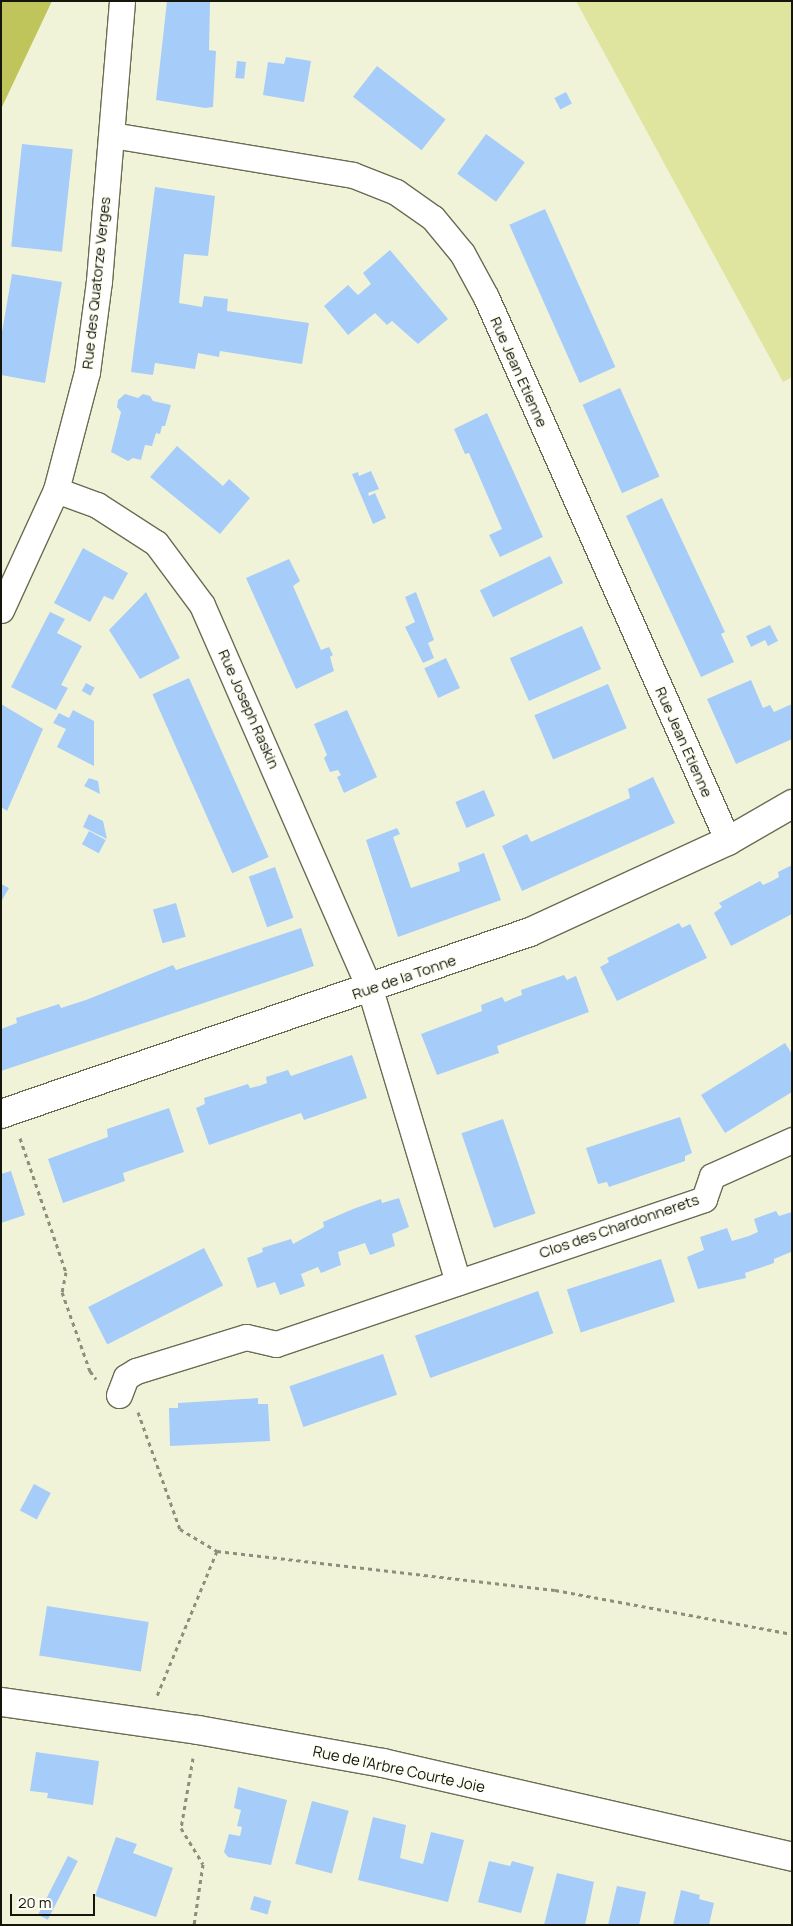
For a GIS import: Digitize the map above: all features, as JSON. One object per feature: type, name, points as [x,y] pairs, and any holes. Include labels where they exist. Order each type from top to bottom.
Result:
[{"type":"street","name":"Rue des Quatorze Verges","points":[[1,610],[8,579],[56,490],[91,345],[112,135],[122,1]]},
{"type":"street","name":"Rue Jean Etienne","points":[[112,135],[354,175],[396,192],[433,218],[462,253],[486,297],[728,841]]},
{"type":"street","name":"Rue Joseph Raskin","points":[[56,490],[97,505],[156,543],[202,605],[370,989]]},
{"type":"street","name":"Rue de la Tonne","points":[[6,1112],[370,989],[530,932],[728,841],[792,804]]},
{"type":"street","points":[[370,989],[458,1282]]},
{"type":"street","name":"Clos des Chardonnerets","points":[[119,1395],[126,1377],[136,1371],[246,1337],[276,1344],[704,1198],[712,1176],[792,1140]]},
{"type":"street","name":"Rue de l'Arbre Courte Joie","points":[[1,1702],[198,1730],[383,1763],[792,1857]]},
{"type":"path","points":[[6,1112],[58,1246],[66,1272],[62,1292],[90,1371],[99,1383],[119,1395],[136,1410],[142,1420],[180,1529],[217,1552],[555,1590],[792,1634]]},
{"type":"path","points":[[146,1722],[217,1552]]},
{"type":"path","points":[[194,1925],[202,1864],[181,1828],[198,1730]]},
{"type":"green space","points":[[1,1],[52,1],[1,109]]},
{"type":"green space","points":[[576,1],[792,1],[792,377],[783,382]]},
{"type":"building","points":[[167,1],[210,1],[209,50],[216,51],[213,107],[205,108],[156,100]]},
{"type":"building","points":[[286,57],[311,61],[304,102],[263,95],[268,62],[284,64]]},
{"type":"building","points":[[237,61],[246,62],[244,79],[235,78]]},
{"type":"building","points":[[377,66],[446,120],[422,150],[353,97]]},
{"type":"building","points":[[566,92],[572,104],[560,109],[554,98]]},
{"type":"building","points":[[486,134],[525,162],[496,202],[457,174]]},
{"type":"building","points":[[22,144],[73,149],[62,252],[11,246]]},
{"type":"building","points":[[155,187],[215,196],[208,256],[184,254],[179,303],[202,307],[204,296],[228,299],[227,311],[309,323],[302,364],[220,351],[219,357],[198,353],[195,369],[155,363],[153,375],[131,372]]},
{"type":"building","points":[[545,209],[615,367],[580,383],[509,225]]},
{"type":"building","points":[[390,250],[448,319],[418,344],[392,321],[387,325],[375,313],[348,335],[324,306],[348,285],[358,295],[371,284],[363,273]]},
{"type":"building","points":[[12,274],[62,282],[45,383],[1,375],[1,338]]},
{"type":"building","points":[[620,388],[659,477],[622,493],[583,405]]},
{"type":"building","points":[[125,394],[138,398],[143,394],[150,396],[153,401],[171,405],[165,426],[162,426],[160,434],[156,433],[152,446],[145,445],[141,460],[133,458],[128,461],[111,452],[121,412],[117,407],[118,400]]},
{"type":"building","points":[[487,413],[543,537],[500,557],[489,535],[502,529],[469,453],[465,454],[454,429]]},
{"type":"building","points":[[177,446],[223,486],[229,479],[250,498],[220,534],[150,477]]},
{"type":"building","points":[[371,471],[379,489],[368,493],[369,496],[375,493],[386,518],[373,524],[352,474],[358,472],[359,476]]},
{"type":"building","points":[[662,498],[725,632],[721,634],[734,662],[701,677],[626,516]]},
{"type":"building","points":[[83,548],[128,573],[113,600],[104,596],[90,622],[54,603]]},
{"type":"building","points":[[550,556],[563,583],[493,617],[480,590]]},
{"type":"building","points":[[289,559],[300,581],[293,586],[321,650],[329,647],[333,655],[330,657],[334,671],[296,689],[246,578]]},
{"type":"building","points":[[146,592],[180,658],[140,679],[109,630]]},
{"type":"building","points":[[416,592],[434,640],[428,643],[434,658],[423,663],[405,627],[415,622],[405,597]]},
{"type":"building","points":[[50,612],[65,619],[57,633],[82,646],[61,685],[68,688],[56,710],[11,687]]},
{"type":"building","points":[[770,625],[778,641],[768,646],[765,640],[751,647],[746,636]]},
{"type":"building","points":[[582,626],[601,669],[529,701],[510,658]]},
{"type":"building","points":[[446,658],[460,688],[438,698],[424,668]]},
{"type":"building","points":[[189,678],[269,857],[232,873],[152,694]]},
{"type":"building","points":[[751,680],[763,708],[770,705],[774,712],[792,704],[792,739],[736,764],[707,699]]},
{"type":"building","points":[[86,683],[95,688],[90,696],[82,691]]},
{"type":"building","points":[[608,684],[627,728],[553,759],[534,715]]},
{"type":"building","points":[[1,704],[43,729],[7,811],[1,807]]},
{"type":"building","points":[[73,710],[94,721],[94,766],[57,747],[66,729],[53,723],[59,713],[69,718]]},
{"type":"building","points":[[347,710],[377,777],[344,793],[337,777],[341,775],[338,770],[330,772],[324,758],[327,755],[314,724]]},
{"type":"building","points":[[653,777],[675,823],[522,891],[502,846],[527,834],[531,842],[630,798],[628,789]]},
{"type":"building","points":[[89,778],[98,781],[100,794],[84,786]]},
{"type":"building","points":[[484,790],[495,816],[466,828],[455,802]]},
{"type":"building","points":[[89,814],[103,821],[107,839],[83,827]]},
{"type":"building","points":[[397,828],[400,834],[393,837],[411,888],[460,871],[458,863],[484,853],[501,900],[398,937],[366,840]]},
{"type":"building","points":[[89,831],[106,840],[99,853],[82,844]]},
{"type":"building","points":[[792,865],[792,914],[731,946],[714,913],[722,907],[719,903],[760,881],[763,885],[772,881],[779,877],[778,872]]},
{"type":"building","points":[[275,867],[293,918],[267,927],[249,877]]},
{"type":"building","points":[[1,884],[9,888],[1,902]]},
{"type":"building","points":[[176,903],[186,937],[163,943],[153,910]]},
{"type":"building","points":[[679,923],[682,928],[690,924],[707,958],[617,1001],[600,967],[609,962],[607,958]]},
{"type":"building","points":[[301,928],[314,966],[1,1071],[1,1029],[17,1023],[16,1018],[59,1004],[61,1008],[173,965],[176,970]]},
{"type":"building","points":[[564,975],[567,980],[576,976],[589,1012],[497,1046],[499,1053],[437,1075],[421,1034],[482,1011],[481,1005],[502,997],[505,1002],[522,995],[521,990]]},
{"type":"building","points":[[785,1043],[792,1054],[792,1092],[725,1133],[701,1095]]},
{"type":"building","points":[[352,1055],[367,1098],[304,1120],[301,1113],[209,1145],[196,1108],[205,1104],[204,1098],[248,1084],[250,1088],[259,1086],[267,1083],[266,1077],[288,1070],[291,1076]]},
{"type":"building","points":[[169,1108],[184,1152],[123,1173],[125,1181],[63,1203],[48,1159],[108,1137],[107,1129]]},
{"type":"building","points":[[680,1117],[692,1153],[685,1156],[685,1161],[609,1187],[607,1182],[598,1184],[586,1148]]},
{"type":"building","points":[[503,1119],[536,1214],[494,1228],[461,1133]]},
{"type":"building","points":[[11,1171],[25,1215],[1,1223],[1,1174]]},
{"type":"building","points":[[399,1198],[409,1227],[392,1234],[395,1246],[370,1255],[365,1243],[338,1252],[341,1265],[321,1273],[318,1267],[301,1274],[305,1286],[280,1295],[275,1282],[257,1288],[247,1258],[263,1252],[262,1248],[291,1239],[293,1244],[324,1227],[323,1222],[381,1199],[382,1203]]},
{"type":"building","points":[[776,1211],[779,1216],[792,1212],[791,1252],[774,1259],[774,1263],[745,1273],[746,1278],[698,1289],[687,1257],[704,1250],[700,1237],[727,1228],[732,1241],[749,1236],[758,1232],[754,1219]]},
{"type":"building","points":[[204,1248],[223,1285],[107,1344],[88,1307]]},
{"type":"building","points":[[661,1259],[675,1302],[581,1332],[567,1290]]},
{"type":"building","points":[[538,1291],[553,1333],[430,1378],[415,1336]]},
{"type":"building","points":[[383,1354],[397,1395],[303,1427],[289,1386]]},
{"type":"building","points":[[258,1398],[258,1404],[268,1404],[270,1441],[170,1446],[169,1408],[178,1408],[178,1403]]},
{"type":"building","points":[[34,1484],[51,1493],[37,1519],[20,1510]]},
{"type":"building","points":[[47,1606],[149,1622],[141,1671],[39,1655]]},
{"type":"building","points":[[36,1752],[99,1761],[93,1805],[47,1798],[48,1793],[30,1791]]},
{"type":"building","points":[[238,1787],[287,1800],[271,1865],[228,1857],[224,1852],[229,1834],[240,1836],[242,1827],[237,1826],[241,1810],[234,1808]]},
{"type":"building","points":[[312,1801],[349,1811],[332,1874],[295,1864]]},
{"type":"building","points":[[373,1817],[406,1825],[400,1858],[423,1864],[431,1832],[464,1840],[448,1902],[358,1880]]},
{"type":"building","points":[[116,1837],[137,1844],[133,1853],[173,1868],[156,1917],[95,1896]]},
{"type":"building","points":[[68,1856],[78,1861],[48,1920],[38,1915]]},
{"type":"building","points":[[489,1861],[510,1866],[512,1861],[534,1867],[521,1913],[478,1902]]},
{"type":"building","points":[[557,1873],[594,1882],[585,1925],[544,1925]]},
{"type":"building","points":[[617,1886],[646,1892],[639,1925],[608,1925]]},
{"type":"building","points":[[681,1890],[700,1895],[699,1899],[714,1903],[709,1925],[673,1925]]},
{"type":"building","points":[[254,1896],[271,1901],[267,1914],[250,1909]]}]
